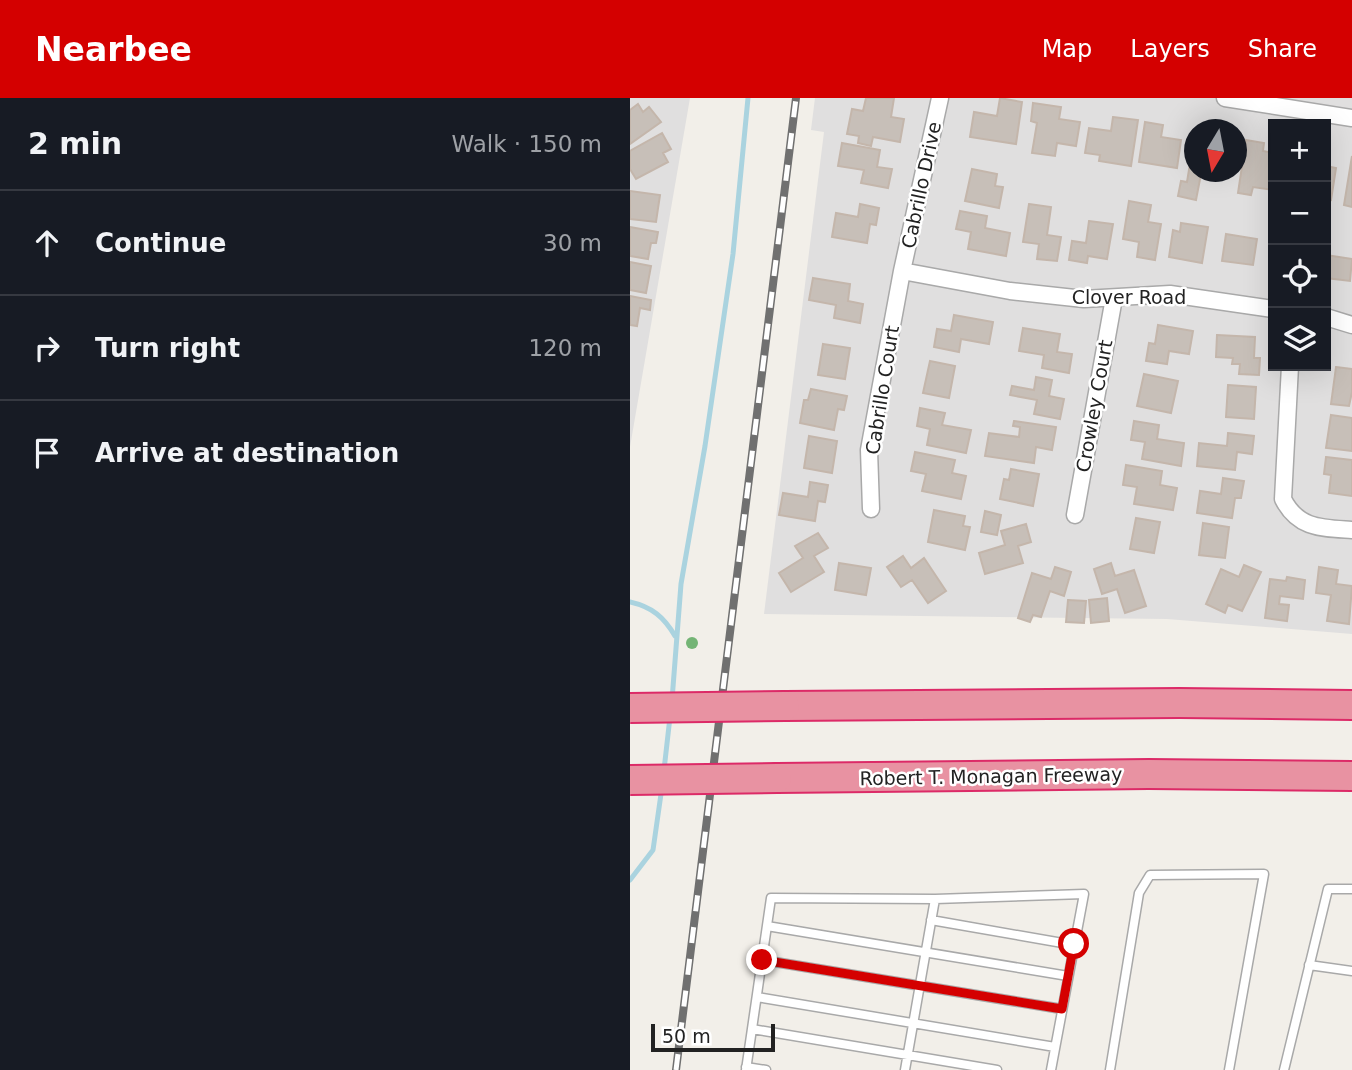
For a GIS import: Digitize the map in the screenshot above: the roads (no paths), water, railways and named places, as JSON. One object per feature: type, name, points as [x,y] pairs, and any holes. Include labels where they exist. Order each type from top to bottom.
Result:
[{"type":"highway","points":[[630,708],[1179,703],[1352,705]]},
{"type":"highway","name":"Robert T. Monagan Freeway","points":[[630,780],[1149,774],[1352,776]]},
{"type":"street","name":"Cabrillo Drive","points":[[902,271],[940,98]]},
{"type":"street","points":[[1225,98],[1352,117]]},
{"type":"street","name":"Clover Road","points":[[902,271],[1010,291],[1084,299],[1170,294],[1268,308]]},
{"type":"street","name":"Cabrillo Court","points":[[871,509],[869,450],[902,271]]},
{"type":"street","name":"Crowley Court","points":[[1075,515],[1114,298]]},
{"type":"street","points":[[1331,319],[1352,325]]},
{"type":"street","points":[[1290,371],[1283,499],[1290,513],[1307,524],[1350,530]]},
{"type":"lane","points":[[1110,1070],[1139,893],[1150,875],[1264,874],[1229,1070]]},
{"type":"lane","points":[[1284,1070],[1328,889],[1352,890]]},
{"type":"lane","points":[[766,1070],[746,1068],[772,898],[935,899],[1083,894],[1051,1070]]},
{"type":"lane","points":[[905,1070],[935,899]]},
{"type":"lane","points":[[931,920],[1074,944]]},
{"type":"lane","points":[[767,926],[1068,976]]},
{"type":"lane","points":[[762,960],[1062,1009]]},
{"type":"lane","points":[[1310,965],[1352,971]]},
{"type":"lane","points":[[757,997],[1055,1047]]},
{"type":"lane","points":[[752,1029],[997,1070]]},
{"type":"waterway","points":[[672,700],[681,584],[705,446],[733,254],[748,98]]},
{"type":"waterway","points":[[630,602],[657,614],[675,636]]},
{"type":"waterway","points":[[664,770],[670,717]]},
{"type":"waterway","points":[[630,880],[653,850],[662,787]]},
{"type":"railway","points":[[676,1070],[796,98]]}]
